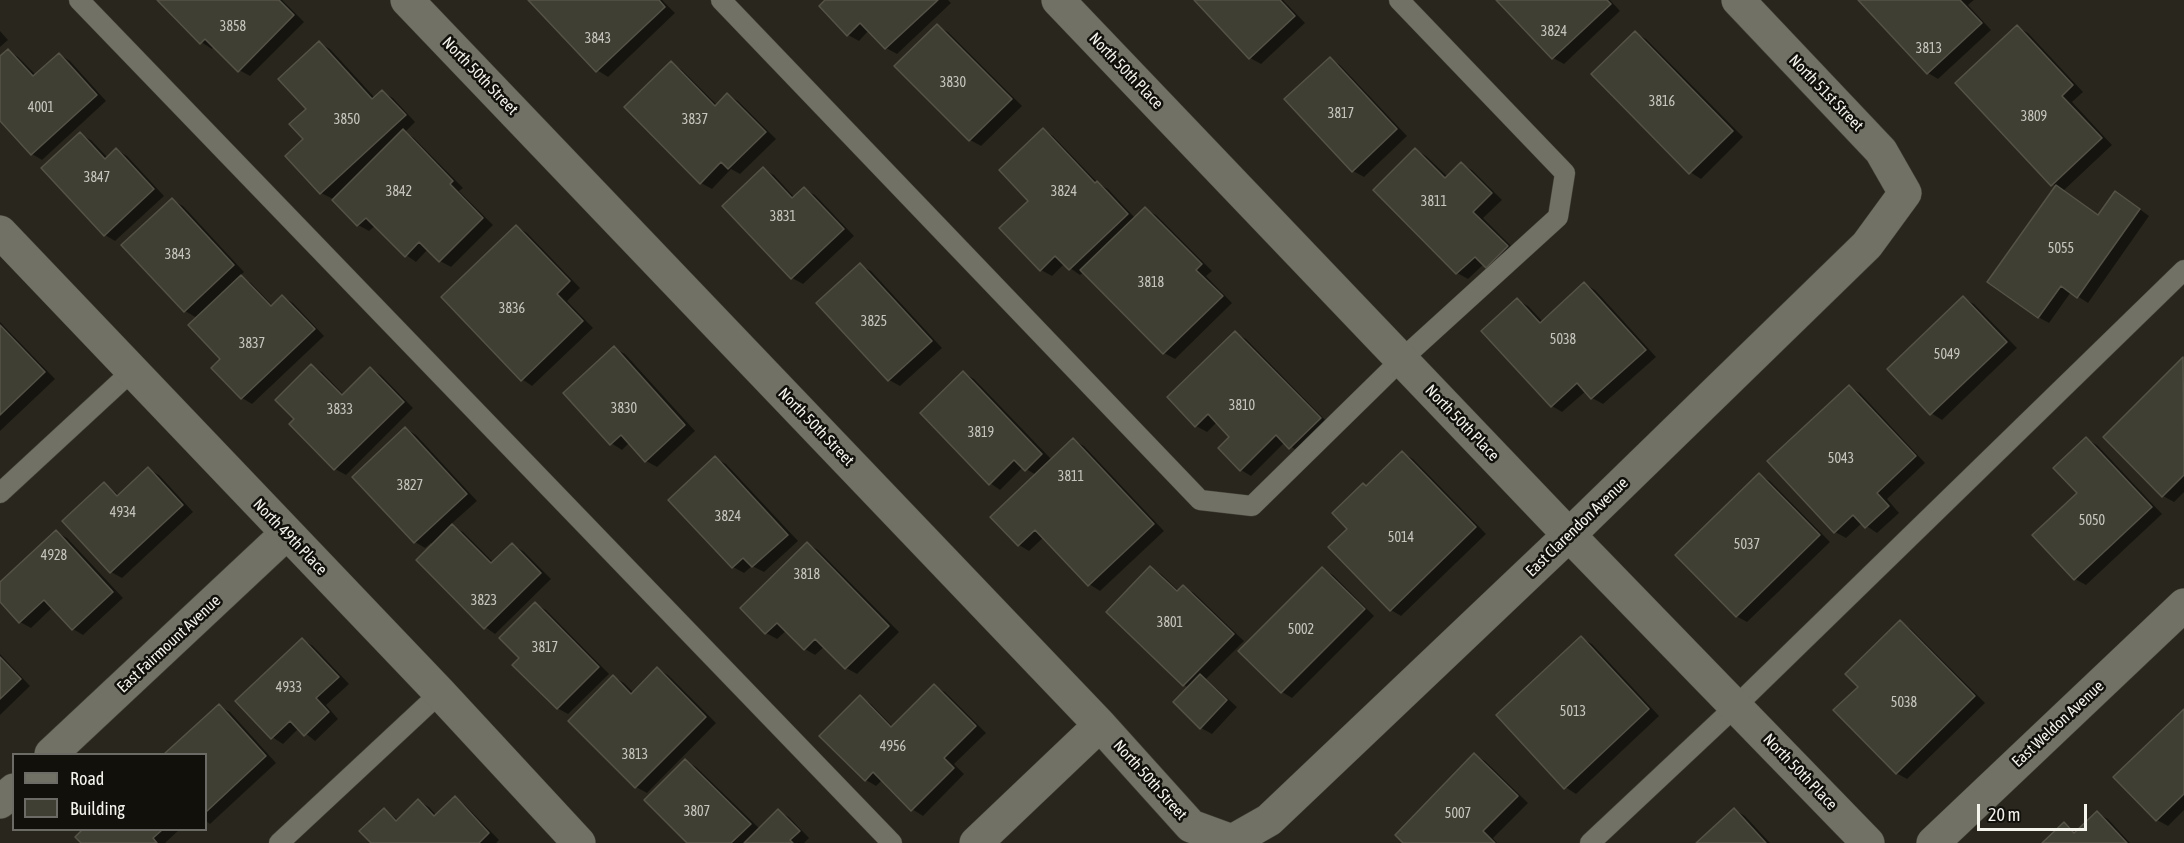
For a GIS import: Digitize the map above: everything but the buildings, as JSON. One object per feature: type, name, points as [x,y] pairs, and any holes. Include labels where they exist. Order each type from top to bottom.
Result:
[{"type":"street","name":"North 50th Street","points":[[407,0],[1100,724],[1191,826],[1232,841]]},
{"type":"street","name":"North 50th Place","points":[[1058,0],[1569,535],[1868,843]]},
{"type":"street","name":"North 51st Street","points":[[1737,0],[1881,151],[1905,193]]},
{"type":"street","name":"East Clarendon Avenue","points":[[1232,841],[1269,820],[1569,535],[1867,245],[1905,193]]},
{"type":"street","name":"North 49th Place","points":[[0,232],[131,372],[440,693],[579,843]]},
{"type":"street","name":"East Fairmount Avenue","points":[[52,753],[287,533]]},
{"type":"street","name":"East Weldon Avenue","points":[[1933,843],[2184,605]]},
{"type":"street","points":[[976,843],[1100,724]]},
{"type":"street","points":[[0,802],[12,792]]},
{"type":"lane","points":[[79,0],[892,843]]},
{"type":"lane","points":[[721,0],[1200,500],[1251,506],[1402,359],[1558,218],[1565,173],[1399,0]]},
{"type":"lane","points":[[1590,843],[1736,706],[2184,270]]},
{"type":"lane","points":[[0,493],[131,372]]},
{"type":"lane","points":[[279,843],[440,693]]}]
